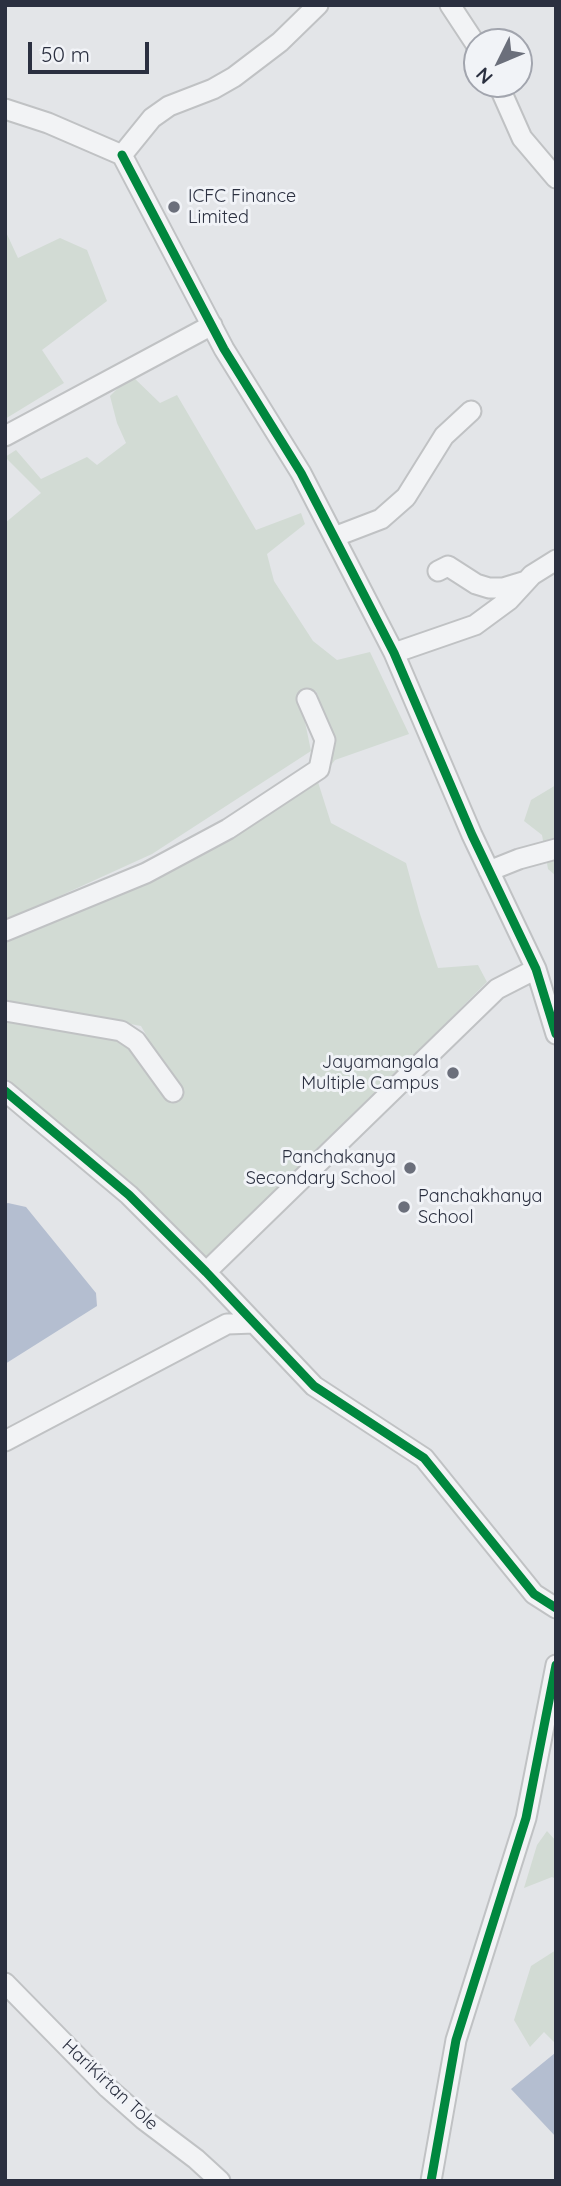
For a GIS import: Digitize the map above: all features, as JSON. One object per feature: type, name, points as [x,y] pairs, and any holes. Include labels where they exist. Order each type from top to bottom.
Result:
[{"type":"street","points":[[122,155],[152,118],[169,106],[213,89],[234,77],[280,42],[318,5]]},
{"type":"street","points":[[450,5],[465,28]]},
{"type":"street","points":[[504,98],[522,138],[556,178]]},
{"type":"street","points":[[5,108],[48,122],[122,155],[224,349],[301,473],[394,653],[489,871],[536,969],[556,1034]]},
{"type":"street","points":[[5,436],[212,325]]},
{"type":"street","points":[[334,537],[381,519],[406,497],[444,436],[471,411]]},
{"type":"street","points":[[394,653],[475,625],[509,600],[532,575],[556,560]]},
{"type":"street","points":[[438,571],[448,566],[476,584],[489,588],[503,588],[527,580]]},
{"type":"street","points":[[5,931],[146,873],[228,829],[319,769],[325,740],[307,699]]},
{"type":"street","points":[[489,871],[556,849]]},
{"type":"street","points":[[206,1272],[497,989],[536,969]]},
{"type":"street","points":[[5,1011],[121,1031],[135,1041],[173,1092]]},
{"type":"street","points":[[5,1091],[129,1195],[314,1386],[424,1458],[534,1594],[556,1608]]},
{"type":"street","points":[[5,1441],[227,1324],[254,1323]]},
{"type":"street","points":[[430,2181],[456,2040],[526,1818],[556,1665]]},
{"type":"street","name":"HariKirtan Tole","points":[[5,1983],[108,2088],[220,2181]]},
{"type":"shaded area","points":[[5,230],[18,258],[60,238],[87,250],[107,301],[42,350],[64,383],[5,419]]},
{"type":"shaded area","points":[[131,375],[160,403],[177,395],[256,530],[301,513],[305,524],[267,554],[274,581],[313,641],[337,660],[370,652],[409,734],[335,760],[318,782],[331,823],[406,863],[438,968],[478,965],[487,982],[206,1262],[5,1084],[5,1019],[123,1039],[168,1099],[181,1097],[141,1026],[5,1000],[5,936],[318,775],[334,739],[316,691],[299,693],[311,751],[152,854],[5,921],[5,523],[41,493],[5,457],[16,450],[41,479],[87,457],[97,465],[126,443],[110,396]]},
{"type":"shaded area","points":[[556,785],[556,876],[548,869],[542,835],[524,821],[531,800]]},
{"type":"shaded area","points":[[547,1831],[556,1841],[556,1879],[552,1877],[524,1888],[537,1845]]},
{"type":"shaded area","points":[[556,1950],[556,2044],[544,2032],[530,2047],[514,2020],[531,1966]]},
{"type":"water","points":[[5,1204],[26,1207],[96,1293],[97,1306],[5,1364]]},
{"type":"water","points":[[556,2053],[556,2137],[511,2089]]},
{"type":"cycle path","points":[[122,155],[224,349],[301,473],[394,653],[472,835],[536,969],[556,1034]]},
{"type":"cycle path","points":[[5,1091],[129,1195],[314,1386],[424,1458],[534,1594],[556,1608]]},
{"type":"cycle path","points":[[431,2181],[456,2040],[526,1818],[556,1665]]},
{"type":"place","name":"ICFC Finance Limited","points":[[174,207]]},
{"type":"place","name":"Jayamangala Multiple Campus","points":[[453,1073]]},
{"type":"place","name":"Panchakanya Secondary School","points":[[410,1168]]},
{"type":"place","name":"Panchakhanya School","points":[[404,1207]]}]
